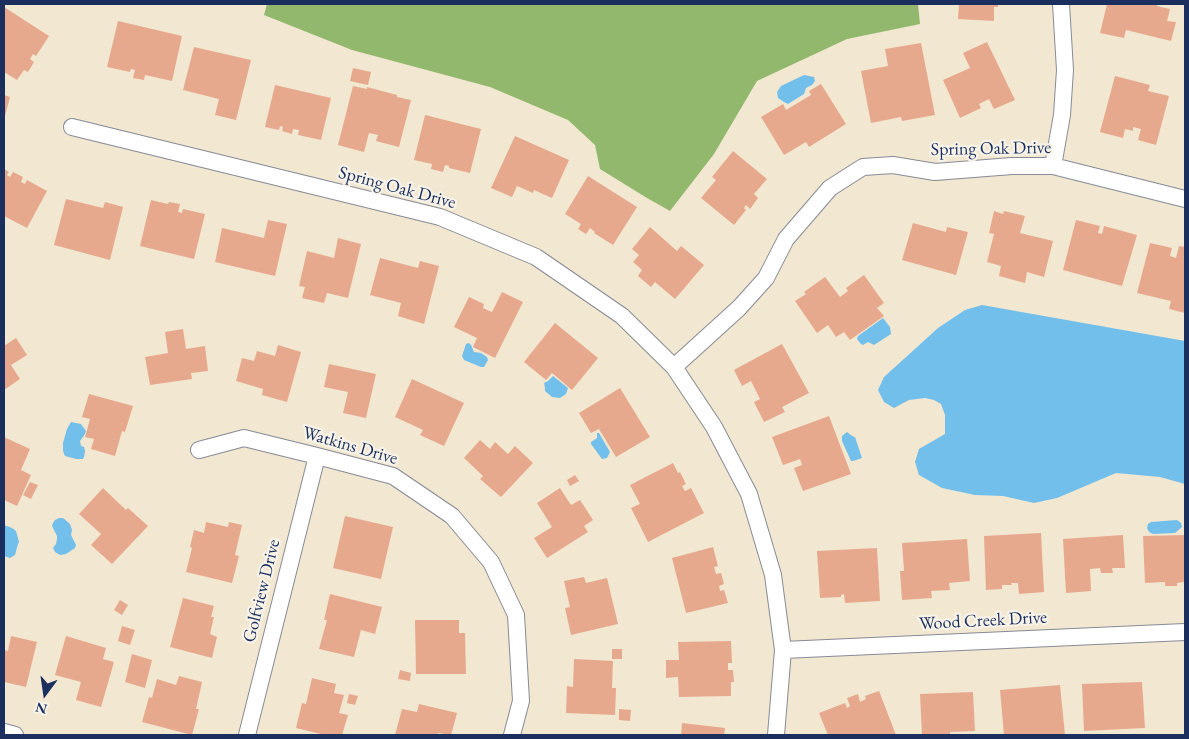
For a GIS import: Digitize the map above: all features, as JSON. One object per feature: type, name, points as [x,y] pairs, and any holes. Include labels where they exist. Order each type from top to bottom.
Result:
[{"type":"street","points":[[1053,166],[1062,115],[1065,70],[1061,4]]},
{"type":"street","name":"Spring Oak Drive","points":[[72,127],[440,217],[536,257],[622,316],[674,367],[714,427],[749,494],[773,575],[783,650],[776,735]]},
{"type":"street","name":"Spring Oak Drive","points":[[674,367],[739,308],[766,278],[786,239],[830,188],[863,167],[894,165],[935,172],[1012,166],[1053,166],[1185,199]]},
{"type":"street","name":"Watkins Drive","points":[[200,450],[244,438],[317,456],[393,476],[452,516],[491,562],[516,615],[521,701],[512,735]]},
{"type":"street","name":"Golfview Drive","points":[[247,735],[317,456]]},
{"type":"street","name":"Wood Creek Drive","points":[[783,650],[1185,632]]},
{"type":"street","points":[[4,732],[15,735]]},
{"type":"green space","points":[[267,4],[918,4],[920,24],[847,39],[757,81],[714,154],[670,211],[600,169],[595,145],[568,120],[490,87],[352,50],[264,15]]},
{"type":"water","points":[[804,75],[814,77],[815,81],[806,88],[804,94],[788,104],[778,98],[777,92],[781,86]]},
{"type":"water","points":[[982,305],[1185,341],[1185,484],[1160,477],[1116,473],[1057,498],[1034,503],[1003,496],[975,495],[942,488],[919,475],[915,462],[919,449],[945,434],[945,415],[941,404],[925,398],[909,400],[894,408],[884,402],[878,390],[884,377],[938,328],[965,310]]},
{"type":"water","points":[[883,318],[890,327],[891,334],[874,345],[868,342],[863,345],[861,344],[857,339],[858,336]]},
{"type":"water","points":[[469,343],[474,352],[481,353],[487,357],[488,360],[484,367],[464,360],[462,356],[466,344]]},
{"type":"water","points":[[553,376],[568,388],[566,394],[560,398],[552,397],[545,391],[544,383]]},
{"type":"water","points":[[71,422],[81,424],[86,431],[80,441],[85,451],[83,459],[65,456],[63,451],[63,443]]},
{"type":"water","points":[[847,432],[855,437],[862,458],[851,461],[842,441],[842,436]]},
{"type":"water","points":[[597,433],[599,433],[610,452],[607,458],[602,459],[591,444],[597,438]]},
{"type":"water","points":[[63,518],[70,524],[71,535],[76,545],[75,548],[66,554],[60,555],[53,548],[56,544],[57,536],[52,526],[55,520]]},
{"type":"water","points":[[1177,520],[1181,523],[1182,527],[1175,533],[1153,534],[1147,528],[1151,522]]},
{"type":"water","points":[[4,525],[16,531],[19,542],[15,555],[10,558],[4,556]]},
{"type":"building","points":[[959,4],[998,4],[998,7],[994,7],[994,21],[958,19]]},
{"type":"building","points":[[1107,4],[1158,4],[1157,6],[1170,9],[1167,21],[1176,22],[1171,41],[1126,30],[1124,38],[1100,33]]},
{"type":"building","points":[[4,7],[49,36],[36,56],[33,54],[30,59],[34,62],[28,72],[24,70],[17,80],[4,72]]},
{"type":"building","points":[[118,21],[182,36],[172,81],[145,75],[144,80],[133,78],[135,70],[131,69],[130,72],[107,67]]},
{"type":"building","points":[[987,42],[1015,100],[994,109],[989,99],[979,104],[981,108],[960,118],[943,80],[970,68],[963,53]]},
{"type":"building","points":[[921,43],[935,115],[902,121],[901,117],[871,123],[861,71],[888,66],[885,49]]},
{"type":"building","points":[[194,47],[251,60],[236,120],[215,115],[219,99],[183,90]]},
{"type":"building","points":[[353,68],[371,72],[368,85],[350,81]]},
{"type":"building","points":[[1115,76],[1150,85],[1148,91],[1169,96],[1156,145],[1138,140],[1141,129],[1133,127],[1133,131],[1125,129],[1123,138],[1100,132]]},
{"type":"building","points":[[821,84],[846,124],[809,147],[806,142],[784,155],[761,117],[783,104],[786,110],[811,95],[809,91]]},
{"type":"building","points":[[275,85],[331,98],[321,140],[298,135],[299,130],[293,129],[292,134],[282,131],[283,127],[280,126],[279,130],[265,127]]},
{"type":"building","points":[[353,86],[367,89],[367,87],[411,100],[399,147],[376,141],[378,135],[369,133],[364,152],[338,145]]},
{"type":"building","points":[[4,95],[10,97],[4,120]]},
{"type":"building","points":[[425,115],[481,129],[470,173],[449,168],[449,166],[445,165],[443,172],[431,169],[432,164],[414,160]]},
{"type":"building","points":[[515,136],[569,160],[552,198],[534,190],[533,193],[517,186],[512,197],[491,188]]},
{"type":"building","points":[[733,151],[767,179],[754,194],[758,198],[750,209],[746,205],[744,208],[746,210],[734,225],[701,198],[716,180],[712,177]]},
{"type":"building","points":[[4,169],[9,172],[7,175],[10,177],[13,172],[23,177],[21,182],[25,184],[27,180],[47,191],[27,228],[4,216]]},
{"type":"building","points":[[588,176],[637,207],[613,245],[594,233],[590,228],[586,234],[578,229],[581,224],[565,214]]},
{"type":"building","points":[[66,199],[103,208],[105,202],[123,207],[110,260],[54,245]]},
{"type":"building","points":[[151,200],[168,204],[169,202],[180,204],[178,212],[182,213],[183,209],[205,214],[194,259],[140,246]]},
{"type":"building","points":[[994,211],[1003,214],[1004,211],[1025,216],[1020,233],[1053,241],[1044,277],[1027,272],[1025,283],[999,276],[1001,266],[987,262],[994,234],[989,233]]},
{"type":"building","points":[[268,220],[287,224],[275,276],[215,262],[222,228],[264,238]]},
{"type":"building","points":[[1076,220],[1100,226],[1098,233],[1102,234],[1104,226],[1137,235],[1122,286],[1063,270]]},
{"type":"building","points":[[913,223],[946,232],[947,227],[968,232],[956,275],[902,260]]},
{"type":"building","points":[[650,227],[677,251],[681,246],[704,265],[675,299],[655,282],[651,287],[638,276],[642,270],[633,262],[639,255],[632,249]]},
{"type":"building","points":[[338,238],[361,244],[348,298],[327,293],[324,303],[302,298],[305,287],[299,286],[307,251],[334,258]]},
{"type":"building","points":[[1150,243],[1172,248],[1170,256],[1176,258],[1179,246],[1185,247],[1185,313],[1169,309],[1171,301],[1137,293]]},
{"type":"building","points":[[380,258],[418,268],[420,261],[439,266],[424,324],[398,316],[401,303],[370,295]]},
{"type":"building","points":[[864,275],[884,303],[877,308],[884,316],[850,340],[844,332],[836,337],[828,325],[817,333],[795,301],[825,277],[840,297],[848,291],[846,288]]},
{"type":"building","points":[[502,292],[523,302],[495,358],[473,347],[477,338],[454,327],[469,297],[484,304],[483,308],[492,312]]},
{"type":"building","points":[[555,323],[598,358],[572,390],[552,373],[546,380],[524,362]]},
{"type":"building","points":[[183,329],[186,349],[205,346],[208,371],[191,373],[192,379],[150,385],[145,357],[168,353],[165,332]]},
{"type":"building","points":[[16,338],[27,355],[11,365],[20,379],[4,390],[4,346]]},
{"type":"building","points":[[782,344],[809,393],[782,407],[785,412],[764,422],[754,402],[760,399],[751,381],[742,386],[734,370]]},
{"type":"building","points":[[278,345],[301,352],[287,402],[262,395],[263,389],[236,381],[242,358],[254,361],[257,351],[275,356]]},
{"type":"building","points":[[329,364],[376,374],[366,418],[343,413],[348,392],[324,387]]},
{"type":"building","points":[[412,379],[464,403],[444,446],[420,435],[423,430],[395,417]]},
{"type":"building","points":[[620,388],[650,437],[616,457],[599,429],[591,433],[579,413]]},
{"type":"building","points":[[89,394],[133,406],[125,432],[122,431],[115,456],[91,449],[94,439],[85,437],[90,419],[82,417]]},
{"type":"building","points":[[829,416],[851,474],[803,491],[794,468],[802,465],[800,459],[783,465],[772,437]]},
{"type":"building","points":[[4,437],[30,449],[21,470],[31,475],[17,506],[4,500]]},
{"type":"building","points":[[480,440],[490,449],[495,442],[508,454],[515,446],[533,463],[501,497],[480,479],[483,476],[464,458]]},
{"type":"building","points":[[673,463],[686,484],[682,486],[685,491],[691,488],[704,513],[648,542],[631,508],[640,504],[630,485]]},
{"type":"building","points":[[575,475],[579,481],[570,486],[567,480]]},
{"type":"building","points":[[30,482],[38,485],[31,499],[23,495]]},
{"type":"building","points":[[103,488],[126,510],[128,508],[148,526],[112,564],[91,545],[101,534],[79,514]]},
{"type":"building","points":[[560,488],[571,505],[580,500],[593,520],[584,526],[588,532],[547,558],[534,538],[552,527],[537,503]]},
{"type":"building","points":[[345,516],[393,527],[381,579],[333,568]]},
{"type":"building","points":[[206,522],[228,527],[229,522],[242,525],[235,555],[239,556],[232,583],[186,572],[194,530],[204,533]]},
{"type":"building","points":[[1041,533],[1044,592],[1019,594],[1018,583],[1002,585],[1002,589],[986,590],[984,536]]},
{"type":"building","points":[[1123,535],[1125,568],[1112,568],[1113,573],[1101,573],[1100,568],[1090,569],[1091,591],[1066,593],[1063,539]]},
{"type":"building","points":[[1185,535],[1185,582],[1177,583],[1177,586],[1165,586],[1165,582],[1145,583],[1143,536]]},
{"type":"building","points":[[967,539],[970,581],[949,583],[950,590],[931,591],[932,598],[902,600],[900,571],[904,571],[902,543]]},
{"type":"building","points":[[713,547],[718,566],[714,567],[716,574],[721,573],[724,584],[719,586],[720,591],[724,590],[728,603],[686,613],[672,558]]},
{"type":"building","points":[[877,548],[880,601],[845,603],[844,594],[841,597],[820,598],[817,551]]},
{"type":"building","points":[[584,577],[586,583],[607,578],[618,624],[571,635],[565,608],[570,607],[564,581]]},
{"type":"building","points":[[330,594],[382,607],[375,634],[361,630],[354,657],[319,649],[327,620],[324,620]]},
{"type":"building","points":[[183,598],[214,606],[211,617],[214,617],[210,634],[217,637],[212,658],[170,647]]},
{"type":"building","points":[[120,600],[128,605],[122,615],[114,610]]},
{"type":"building","points":[[415,620],[459,620],[459,633],[465,633],[466,674],[416,674]]},
{"type":"building","points":[[122,626],[135,630],[130,645],[118,641]]},
{"type":"building","points":[[11,636],[37,642],[26,687],[4,682],[4,650],[8,651]]},
{"type":"building","points":[[66,636],[106,648],[103,659],[114,662],[101,707],[76,700],[81,682],[55,675]]},
{"type":"building","points":[[731,641],[732,663],[728,663],[728,670],[733,670],[734,682],[731,682],[731,696],[679,697],[678,677],[666,678],[666,660],[679,660],[678,642]]},
{"type":"building","points":[[612,649],[622,649],[622,659],[612,659]]},
{"type":"building","points":[[132,654],[152,660],[145,688],[125,682]]},
{"type":"building","points":[[574,659],[613,661],[612,688],[616,688],[615,715],[566,713],[567,686],[573,687]]},
{"type":"building","points":[[400,670],[411,673],[410,681],[398,679]]},
{"type":"building","points":[[179,676],[202,682],[196,709],[199,709],[192,735],[142,722],[149,697],[152,698],[157,679],[176,685]]},
{"type":"building","points":[[312,678],[336,684],[334,693],[344,695],[339,713],[348,715],[342,735],[325,735],[296,728],[302,703],[306,704]]},
{"type":"building","points":[[1142,682],[1145,728],[1084,731],[1082,684]]},
{"type":"building","points":[[1060,685],[1065,735],[1004,735],[1000,690]]},
{"type":"building","points":[[879,691],[896,735],[828,735],[819,713],[845,703],[847,708],[850,706],[847,698],[858,694],[860,702],[866,699],[865,696]]},
{"type":"building","points":[[973,692],[975,731],[950,732],[950,735],[922,735],[920,694]]},
{"type":"building","points":[[349,694],[358,696],[355,705],[347,703]]},
{"type":"building","points":[[419,704],[457,713],[451,735],[438,733],[438,735],[395,735],[402,709],[417,712]]},
{"type":"building","points":[[619,709],[631,710],[630,721],[619,720]]},
{"type":"building","points":[[682,723],[725,728],[724,735],[681,735]]}]
